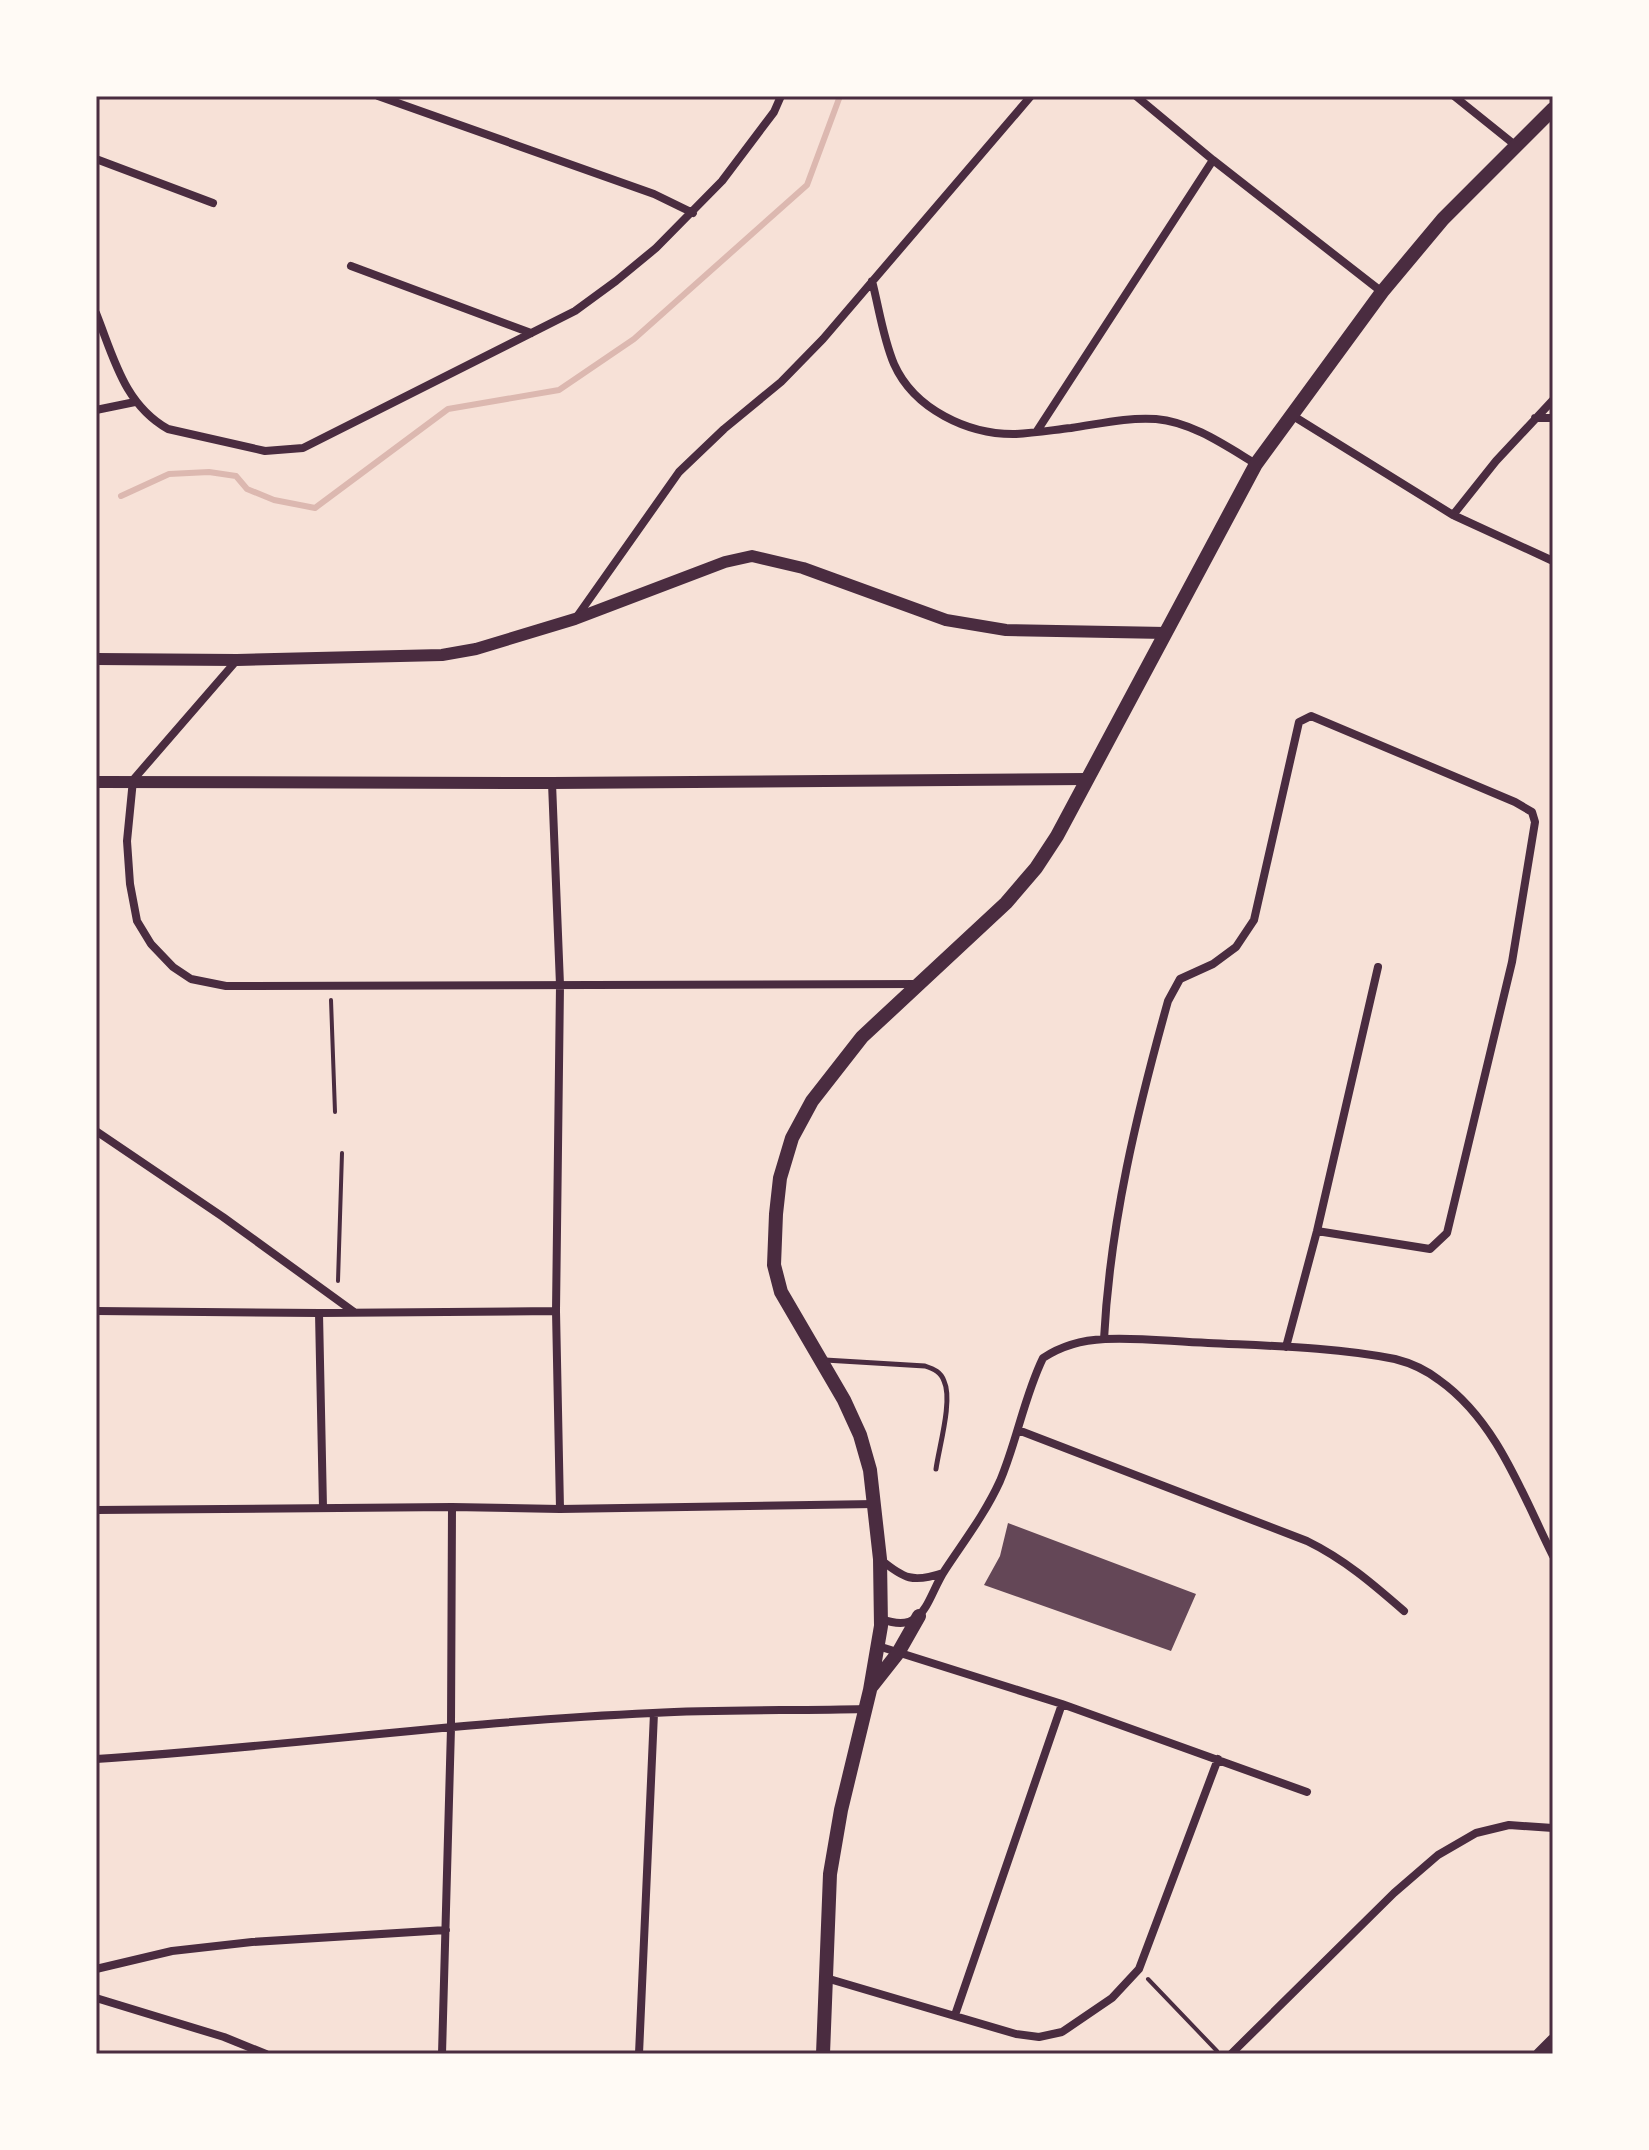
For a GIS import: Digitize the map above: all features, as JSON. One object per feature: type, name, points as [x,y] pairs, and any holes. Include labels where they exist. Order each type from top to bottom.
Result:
[{"type":"main road","points":[[823,2054],[830,1874],[841,1810],[878,1646],[882,1619],[880,1559],[870,1470],[860,1435],[844,1400],[781,1292],[774,1265],[780,1178],[792,1138],[812,1101],[862,1037],[1006,903],[1036,868],[1057,836],[1256,464],[1290,414],[1382,292],[1443,219],[1553,109]]},
{"type":"main road","points":[[870,1690],[898,1653],[919,1616]]},
{"type":"street","points":[[378,96],[654,194],[693,213]]},
{"type":"street","points":[[96,313],[126,389],[146,414],[168,429],[265,451],[290,451],[315,443],[575,311],[616,281],[693,213],[749,147],[774,112],[781,96]]},
{"type":"street","points":[[575,619],[679,472],[724,429],[781,382],[1031,96]]},
{"type":"street","points":[[1136,96],[1382,292]]},
{"type":"street","points":[[1454,96],[1515,145]]},
{"type":"street","points":[[96,159],[213,203]]},
{"type":"street","points":[[1037,431],[1213,160]]},
{"type":"street","points":[[351,266],[531,333]]},
{"type":"street","points":[[872,281],[895,366],[916,394],[939,414],[974,429],[1014,434],[1134,418],[1159,419],[1179,423],[1256,464]]},
{"type":"street","points":[[1453,515],[1553,400]]},
{"type":"street","points":[[96,410],[135,402]]},
{"type":"street","points":[[1290,414],[1453,515],[1553,561]]},
{"type":"street","points":[[1535,418],[1553,418]]},
{"type":"street","points":[[96,659],[237,660],[442,655],[476,649],[575,619],[725,562],[752,556],[803,568],[946,620],[1006,630],[1166,633]]},
{"type":"street","points":[[237,660],[133,780],[127,841],[137,921],[151,944],[173,967],[191,979],[226,986],[920,984]]},
{"type":"street","points":[[1104,1339],[1107,1278],[1123,1179],[1168,1001],[1180,979],[1213,964],[1236,947],[1254,920],[1299,722],[1311,716],[1515,802],[1532,812],[1535,822],[1512,962],[1447,1233],[1430,1249],[1317,1231]]},
{"type":"street","points":[[96,782],[1087,779]]},
{"type":"street","points":[[552,783],[560,985],[556,1311],[560,1509]]},
{"type":"street","points":[[1286,1347],[1317,1231],[1378,967]]},
{"type":"street","points":[[96,1131],[355,1312]]},
{"type":"street","points":[[96,1311],[556,1311]]},
{"type":"street","points":[[319,1313],[323,1508]]},
{"type":"street","points":[[882,1619],[900,1624],[919,1616],[943,1573],[985,1512],[1000,1480],[1043,1358],[1071,1344],[1104,1339],[1286,1347],[1396,1359],[1415,1365],[1440,1380],[1461,1399],[1500,1449],[1553,1556]]},
{"type":"street","points":[[1018,1430],[1307,1541],[1354,1569],[1404,1611]]},
{"type":"street","points":[[96,1510],[560,1509],[875,1504]]},
{"type":"street","points":[[442,2054],[451,1728],[452,1507]]},
{"type":"street","points":[[880,1559],[911,1579],[943,1573]]},
{"type":"street","points":[[878,1646],[1062,1704],[1307,1792]]},
{"type":"street","points":[[955,2015],[1062,1704]]},
{"type":"street","points":[[96,1759],[226,1751],[451,1728],[654,1713],[865,1709]]},
{"type":"street","points":[[639,2054],[654,1713]]},
{"type":"street","points":[[826,1978],[1016,2034],[1039,2037],[1062,2032],[1112,1998],[1139,1969],[1218,1759]]},
{"type":"street","points":[[1231,2054],[1394,1893],[1438,1855],[1476,1833],[1509,1825],[1553,1828]]},
{"type":"street","points":[[96,1969],[172,1951],[239,1943],[446,1930]]},
{"type":"street","points":[[96,1998],[224,2037],[266,2054]]},
{"type":"street","points":[[1539,2054],[1553,2040]]},
{"type":"lane","points":[[820,1359],[925,1366],[936,1370],[944,1378],[948,1392],[936,1469]]},
{"type":"path","points":[[330,986],[335,1112]]},
{"type":"path","points":[[337,1299],[342,1153]]},
{"type":"path","points":[[1139,1969],[1219,2054]]},
{"type":"building","points":[[1008,1523],[1196,1594],[1171,1651],[984,1585],[1000,1556]]},
{"type":"waterway","points":[[121,496],[169,474],[209,472],[236,476],[247,489],[274,500],[315,508],[448,409],[559,390],[634,339],[807,185],[840,96]]}]
